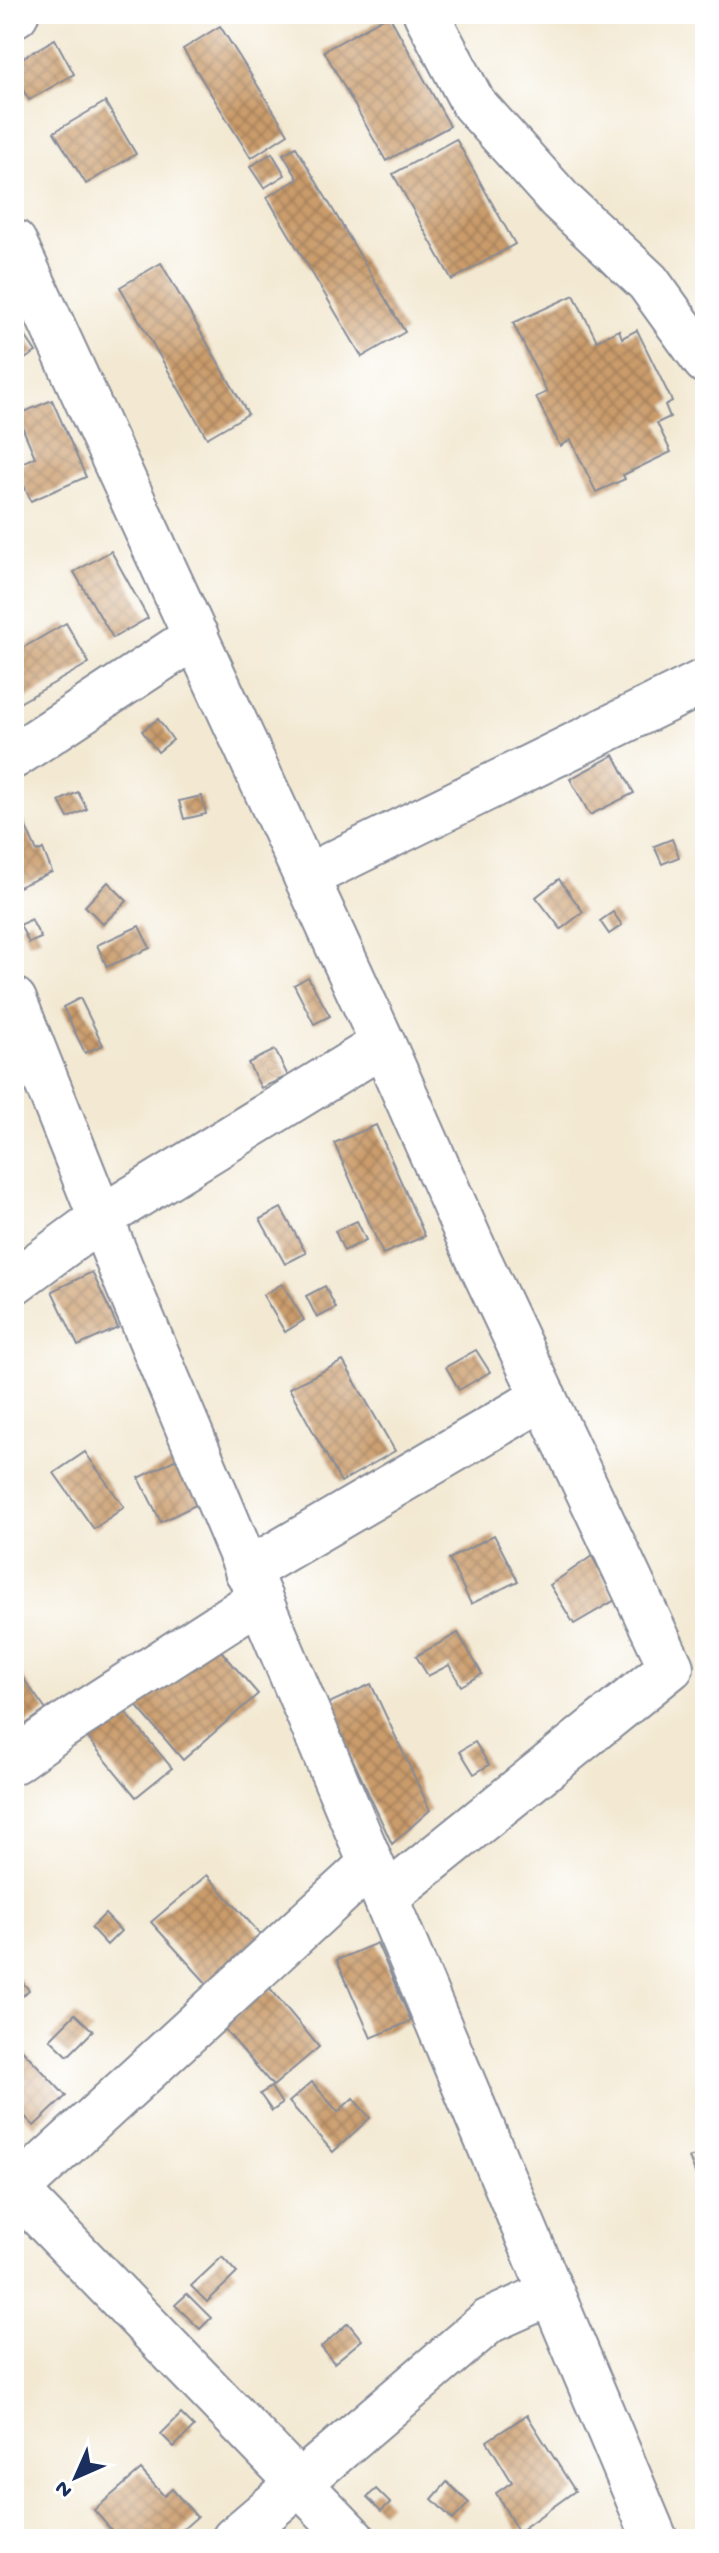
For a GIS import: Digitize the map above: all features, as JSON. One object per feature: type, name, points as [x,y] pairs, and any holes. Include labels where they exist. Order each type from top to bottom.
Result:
[{"type":"street","points":[[426,14],[473,103],[560,200],[648,282],[705,361]]},
{"type":"street","points":[[14,242],[28,308],[196,636],[472,1245],[671,1667],[378,1881],[15,2190],[353,2539]]},
{"type":"street","points":[[14,756],[196,636]]},
{"type":"street","points":[[306,877],[705,681]]},
{"type":"street","points":[[14,1000],[101,1218],[655,2539]]},
{"type":"street","points":[[14,1282],[101,1218],[383,1044]]},
{"type":"street","points":[[14,1761],[254,1585],[544,1397]]},
{"type":"street","points":[[234,2539],[489,2321],[551,2293]]},
{"type":"building","points":[[389,15],[450,126],[386,161],[324,51]]},
{"type":"building","points":[[220,26],[288,134],[251,158],[183,49]]},
{"type":"building","points":[[55,39],[74,74],[29,100],[14,75],[14,63]]},
{"type":"building","points":[[105,102],[136,154],[86,184],[54,132]]},
{"type":"building","points":[[456,139],[515,244],[452,280],[393,174]]},
{"type":"building","points":[[296,147],[405,332],[362,357],[267,197],[298,179],[283,154]]},
{"type":"building","points":[[272,153],[285,175],[264,188],[250,167]]},
{"type":"building","points":[[161,263],[248,414],[207,438],[120,287]]},
{"type":"building","points":[[574,295],[597,341],[619,330],[622,338],[637,330],[672,401],[665,405],[670,417],[657,423],[671,452],[596,492],[571,440],[560,446],[536,397],[547,392],[513,323]]},
{"type":"building","points":[[26,337],[36,352],[18,363],[14,344]]},
{"type":"building","points":[[52,400],[86,477],[31,501],[15,466],[35,457],[17,415]]},
{"type":"building","points":[[111,551],[148,618],[113,638],[74,572]]},
{"type":"building","points":[[66,623],[89,663],[14,706],[14,653]]},
{"type":"building","points":[[158,719],[173,740],[158,752],[142,731]]},
{"type":"building","points":[[614,755],[634,793],[590,815],[570,779]]},
{"type":"building","points":[[78,792],[87,809],[68,818],[59,801]]},
{"type":"building","points":[[202,796],[206,814],[184,819],[179,801]]},
{"type":"building","points":[[17,807],[37,852],[43,849],[52,872],[14,889],[14,808]]},
{"type":"building","points":[[672,839],[679,857],[662,864],[654,846]]},
{"type":"building","points":[[559,879],[583,912],[561,929],[536,897]]},
{"type":"building","points":[[108,882],[127,901],[103,924],[85,906]]},
{"type":"building","points":[[613,912],[622,925],[609,934],[600,921]]},
{"type":"building","points":[[31,919],[41,938],[29,943],[20,925]]},
{"type":"building","points":[[139,926],[150,948],[107,967],[97,945]]},
{"type":"building","points":[[308,977],[330,1016],[314,1024],[294,985]]},
{"type":"building","points":[[80,998],[103,1045],[85,1053],[63,1007]]},
{"type":"building","points":[[275,1050],[288,1076],[261,1088],[248,1063]]},
{"type":"building","points":[[376,1125],[425,1236],[383,1254],[334,1143]]},
{"type":"building","points":[[281,1208],[306,1253],[285,1264],[260,1219]]},
{"type":"building","points":[[357,1221],[366,1240],[344,1251],[335,1231]]},
{"type":"building","points":[[92,1272],[118,1328],[78,1346],[52,1291]]},
{"type":"building","points":[[282,1284],[304,1320],[285,1332],[263,1295]]},
{"type":"building","points":[[325,1286],[336,1308],[317,1318],[306,1296]]},
{"type":"building","points":[[476,1350],[490,1372],[459,1390],[446,1367]]},
{"type":"building","points":[[343,1361],[395,1451],[341,1482],[289,1388]]},
{"type":"building","points":[[192,1451],[214,1496],[161,1522],[139,1478]]},
{"type":"building","points":[[85,1452],[124,1507],[94,1529],[54,1473]]},
{"type":"building","points":[[494,1535],[518,1581],[471,1604],[449,1559]]},
{"type":"building","points":[[592,1556],[615,1600],[574,1624],[550,1585]]},
{"type":"building","points":[[458,1633],[482,1674],[461,1686],[449,1665],[428,1676],[416,1656]]},
{"type":"building","points":[[210,1638],[258,1694],[183,1760],[134,1703]]},
{"type":"building","points":[[14,1665],[46,1710],[15,1732],[14,1730]]},
{"type":"building","points":[[371,1684],[430,1810],[392,1844],[327,1704]]},
{"type":"building","points":[[121,1707],[172,1768],[136,1797],[86,1736]]},
{"type":"building","points":[[475,1742],[489,1765],[474,1774],[460,1751]]},
{"type":"building","points":[[207,1875],[263,1937],[208,1985],[151,1922]]},
{"type":"building","points":[[105,1914],[121,1931],[107,1945],[91,1928]]},
{"type":"building","points":[[377,1943],[411,2021],[371,2038],[337,1960]]},
{"type":"building","points":[[14,1973],[29,1990],[15,2003],[14,2001]]},
{"type":"building","points":[[269,1987],[319,2047],[273,2086],[222,2026]]},
{"type":"building","points":[[75,2014],[93,2031],[68,2056],[50,2039]]},
{"type":"building","points":[[14,2041],[66,2096],[34,2126],[14,2105]]},
{"type":"building","points":[[312,2082],[338,2112],[353,2098],[370,2118],[333,2152],[289,2102]]},
{"type":"building","points":[[271,2087],[282,2104],[272,2111],[260,2094]]},
{"type":"building","points":[[705,2152],[705,2197],[689,2158]]},
{"type":"building","points":[[222,2257],[237,2273],[207,2302],[191,2286]]},
{"type":"building","points":[[187,2294],[211,2318],[200,2329],[175,2305]]},
{"type":"building","points":[[348,2323],[362,2340],[334,2363],[321,2347]]},
{"type":"building","points":[[181,2414],[194,2427],[174,2447],[161,2434]]},
{"type":"building","points":[[527,2415],[575,2491],[518,2532],[496,2493],[512,2482],[487,2441]]},
{"type":"building","points":[[141,2470],[164,2496],[172,2489],[197,2517],[172,2539],[119,2539],[94,2510]]},
{"type":"building","points":[[447,2482],[469,2503],[453,2520],[432,2499]]},
{"type":"building","points":[[376,2489],[390,2503],[381,2511],[367,2497]]}]
